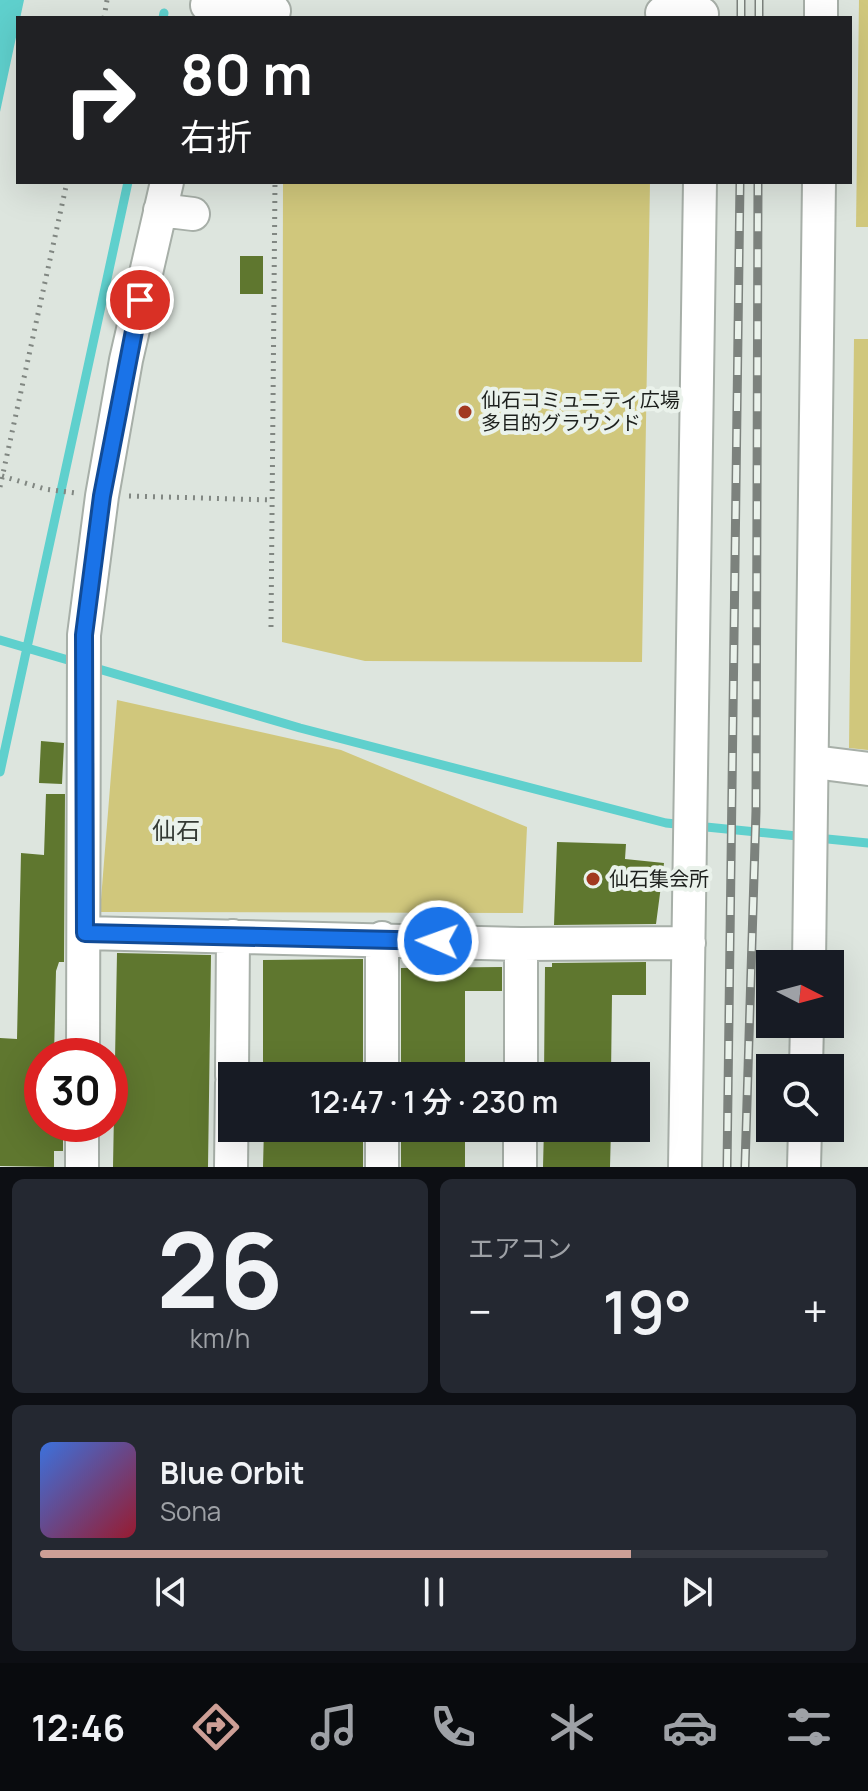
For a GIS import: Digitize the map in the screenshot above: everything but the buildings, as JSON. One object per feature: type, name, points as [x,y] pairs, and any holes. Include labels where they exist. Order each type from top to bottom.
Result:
[{"type":"street","points":[[207,8],[274,11]]},
{"type":"street","points":[[662,13],[702,11]]},
{"type":"street","points":[[685,1167],[700,184]]},
{"type":"street","points":[[809,950],[819,184]]},
{"type":"street","points":[[83,1038],[82,682],[84,635],[102,496],[126,360],[164,196],[193,214]]},
{"type":"street","points":[[814,762],[868,769]]},
{"type":"street","points":[[85,933],[382,938],[521,944],[689,943]]},
{"type":"street","points":[[232,1062],[233,936]]},
{"type":"street","points":[[382,938],[382,1062]]},
{"type":"street","points":[[521,944],[521,1062]]},
{"type":"street","points":[[82,1142],[82,1167]]},
{"type":"street","points":[[231,1142],[231,1167]]},
{"type":"street","points":[[382,1142],[382,1167]]},
{"type":"street","points":[[520,1142],[520,1167]]},
{"type":"street","points":[[804,1167],[805,1142]]},
{"type":"path","points":[[0,487],[67,184]]},
{"type":"path","points":[[271,627],[275,184]]},
{"type":"path","points":[[2,476],[45,489]]},
{"type":"path","points":[[102,496],[272,500]]},
{"type":"shaded area","points":[[859,0],[868,0],[868,227],[856,227]]},
{"type":"shaded area","name":"仙石コミュニティ広場 多目的グラウンド","points":[[283,184],[650,184],[642,662],[365,661],[282,642]]},
{"type":"shaded area","points":[[854,339],[868,339],[868,750],[849,748]]},
{"type":"shaded area","points":[[117,700],[341,750],[527,827],[523,913],[100,912]]},
{"type":"water","points":[[0,0],[24,0],[21,16],[16,16],[16,37],[0,112]]},
{"type":"waterway","points":[[0,772],[128,184]]},
{"type":"waterway","points":[[0,640],[300,728],[666,823],[868,843]]},
{"type":"railway","points":[[741,0],[741,16]]},
{"type":"railway","points":[[759,0],[759,16]]},
{"type":"railway","points":[[727,1167],[740,184]]},
{"type":"railway","points":[[745,1167],[756,811],[758,184]]},
{"type":"place","name":"仙石コミュニティ広場 多目的グラウンド","points":[[465,412]]},
{"type":"place","name":"仙石集会所","points":[[593,879]]},
{"type":"district","name":"仙石","points":[[176,831]]},
{"type":"route","points":[[140,300],[102,496],[84,635],[85,933],[438,941]]}]
